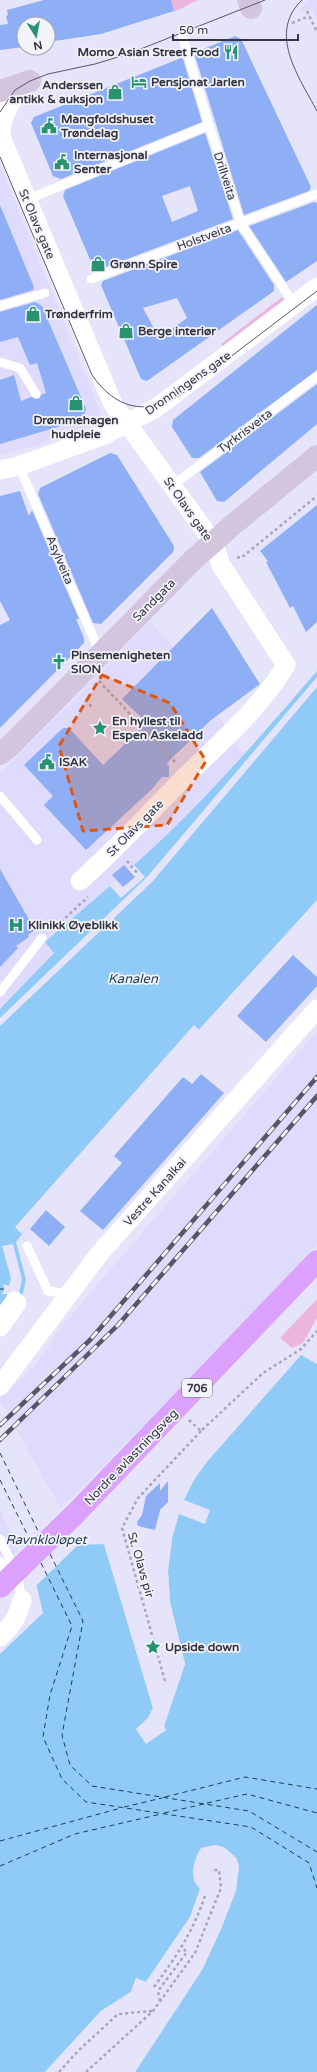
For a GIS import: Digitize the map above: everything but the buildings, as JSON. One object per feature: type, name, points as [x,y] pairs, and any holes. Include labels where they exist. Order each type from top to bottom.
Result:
[{"type":"highway","name":"Nordre avlastningsveg","points":[[0,1587],[76,1513],[317,1261]]},
{"type":"main road","points":[[0,81],[30,80]]},
{"type":"main road","points":[[0,90],[30,80]]},
{"type":"main road","name":"Sandgata","points":[[0,754],[213,542],[317,456]]},
{"type":"street","name":"St Olavs gate","points":[[30,80],[15,96],[2,116],[0,126],[1,137],[26,200],[113,404],[213,542],[221,565],[286,665],[276,681],[236,728],[117,848],[80,882]]},
{"type":"street","name":"Dronningens gate","points":[[0,470],[19,466],[104,435],[156,408],[317,287]]},
{"type":"street","name":"Vestre Kanalkai","points":[[1,1385],[100,1253],[317,1009]]},
{"type":"street","points":[[0,1313],[13,1295],[16,1297],[0,1320]]},
{"type":"street","points":[[0,1320],[15,1301],[17,1303],[0,1327]]},
{"type":"street","points":[[0,1637],[10,1628],[18,1616],[22,1600]]},
{"type":"lane","name":"Drillveita","points":[[182,35],[241,224],[294,304]]},
{"type":"lane","points":[[26,200],[209,125]]},
{"type":"lane","name":"Holstveita","points":[[91,279],[241,224],[317,194]]},
{"type":"lane","points":[[0,306],[46,293]]},
{"type":"lane","points":[[0,362],[20,368],[36,394]]},
{"type":"lane","name":"Tyrkrisveita","points":[[172,486],[317,376]]},
{"type":"lane","name":"Asylveita","points":[[19,466],[94,661]]},
{"type":"lane","points":[[0,796],[37,840]]},
{"type":"lane","points":[[0,992],[42,938]]},
{"type":"lane","points":[[26,1246],[48,1291],[69,1294]]},
{"type":"lane","points":[[0,1335],[20,1309]]},
{"type":"lane","points":[[0,1540],[17,1575],[22,1600]]},
{"type":"lane","points":[[0,1560],[22,1600]]},
{"type":"path","points":[[307,11],[317,32]]},
{"type":"path","points":[[292,23],[309,16]]},
{"type":"path","points":[[231,556],[241,558],[317,496]]},
{"type":"path","points":[[94,661],[187,776]]},
{"type":"path","points":[[85,700],[92,707]]},
{"type":"path","points":[[42,938],[90,896],[80,882]]},
{"type":"path","name":"St. Olavs pir","points":[[165,1681],[122,1528],[138,1498],[201,1431],[263,1373],[301,1349],[317,1331]]},
{"type":"path","points":[[189,1419],[201,1431]]},
{"type":"path","points":[[86,2072],[153,2011],[195,1953],[221,1888],[219,1870],[211,1870]]},
{"type":"path","points":[[154,1987],[182,1948],[196,1921],[206,1893]]},
{"type":"path","points":[[160,2001],[158,1991],[187,1952],[182,1948]]},
{"type":"path","points":[[59,2072],[118,2014],[153,2011]]},
{"type":"highlighted area","points":[[102,675],[170,703],[206,761],[167,825],[83,831],[59,746]]},
{"type":"shaded area","points":[[171,0],[198,0],[174,12]]},
{"type":"shaded area","points":[[309,0],[317,0],[317,20],[312,9],[297,13]]},
{"type":"shaded area","points":[[0,166],[100,410],[100,415],[90,425],[35,446],[0,455]]},
{"type":"shaded area","points":[[282,297],[289,307],[228,353],[221,344]]},
{"type":"shaded area","points":[[150,622],[173,647],[244,755],[171,833],[45,942],[55,953],[0,1009],[0,774]]},
{"type":"shaded area","points":[[317,1031],[317,1244],[197,1372],[0,1569],[0,1398],[33,1367],[51,1344],[55,1334]]},
{"type":"shaded area","points":[[317,1299],[317,1318],[303,1343],[292,1348],[280,1338]]},
{"type":"water","name":"Kanalen","points":[[317,671],[317,900],[184,1046],[16,1242],[26,1280],[20,1305],[0,1330],[0,1009],[54,953],[45,942],[110,886],[121,898],[145,877],[134,865],[206,795]]},
{"type":"water","points":[[301,1355],[317,1364],[317,2072],[135,2072],[202,1970],[221,1929],[235,1891],[239,1866],[236,1858],[225,1848],[216,1845],[202,1848],[193,1868],[194,1878],[200,1889],[190,1917],[146,1982],[136,1978],[131,1992],[101,2011],[45,2072],[0,2072],[0,1654],[43,1613],[37,1587],[25,1556],[0,1402],[79,1545],[104,1544],[153,1708],[148,1718],[136,1729],[146,1743],[166,1730],[164,1726],[185,1664],[170,1602],[168,1571],[172,1539],[179,1514],[205,1524],[210,1510],[184,1500],[194,1480],[206,1463]]},
{"type":"pier","points":[[317,677],[317,687],[152,882],[0,1026],[0,1018],[147,877]]},
{"type":"pier","points":[[194,1025],[199,1030],[22,1234],[15,1227]]},
{"type":"pier","points":[[13,1244],[22,1279],[17,1303],[6,1301],[7,1294],[0,1294],[3,1293],[4,1286],[2,1284],[9,1286],[11,1278],[2,1246]]},
{"type":"pier","name":"Ravnkloløpet","points":[[0,1400],[80,1543],[35,1587],[0,1510]]},
{"type":"pier","points":[[170,1539],[172,1539],[168,1571],[170,1602],[185,1664],[164,1726],[166,1730],[146,1744],[136,1729],[148,1718],[153,1708],[104,1544],[106,1544],[155,1707],[149,1720],[138,1729],[146,1741],[163,1729],[162,1726],[183,1664],[168,1602],[166,1571]]},
{"type":"pier","points":[[216,1845],[225,1848],[236,1858],[239,1866],[236,1891],[221,1929],[202,1970],[191,1986],[220,1928],[234,1891],[237,1866],[234,1859],[224,1850],[209,1848],[203,1850],[199,1856],[195,1873],[196,1880],[202,1889],[191,1917],[148,1983],[137,1981],[132,1994],[102,2013],[48,2072],[45,2072],[101,2011],[131,1992],[136,1978],[146,1982],[190,1917],[200,1889],[194,1881],[193,1873],[197,1855],[201,1848]]},
{"type":"pier","points":[[189,1989],[135,2072],[133,2072],[161,2028]]},
{"type":"ferry route","points":[[0,1453],[39,1533]]},
{"type":"ferry route","points":[[0,1480],[31,1542]]},
{"type":"ferry route","points":[[50,1554],[83,1621],[62,1735],[70,1765],[92,1786],[249,1811],[317,1852]]},
{"type":"ferry route","points":[[41,1563],[72,1626],[50,1695],[43,1737],[62,1779],[86,1802],[251,1827],[309,1863],[317,1888]]},
{"type":"ferry route","points":[[165,1797],[245,1777],[317,1789]]},
{"type":"ferry route","points":[[207,1803],[247,1794],[317,1813]]},
{"type":"ferry route","points":[[124,1807],[162,1798]]},
{"type":"ferry route","points":[[164,1813],[204,1804]]},
{"type":"ferry route","points":[[0,1841],[121,1808]]},
{"type":"ferry route","points":[[0,1866],[75,1834],[161,1814]]},
{"type":"tram line","points":[[0,112],[15,90],[30,81],[48,74],[95,64],[128,54],[265,0]]},
{"type":"tram line","points":[[302,0],[292,13],[287,26],[287,41],[295,70],[317,111]]},
{"type":"tram line","points":[[0,157],[92,375],[110,395],[120,401],[142,407],[154,406],[179,396],[317,291]]},
{"type":"railway","points":[[0,1425],[90,1340],[317,1077]]},
{"type":"railway","points":[[0,1440],[118,1325],[317,1096]]},
{"type":"place","name":"Momo Asian Street Food","points":[[231,52]]},
{"type":"place","name":"Pensjonat Jarlen","points":[[139,82]]},
{"type":"place","name":"Anderssen antikk & auksjon","points":[[115,92]]},
{"type":"place","name":"Mangfoldshuset Trøndelag","points":[[49,126]]},
{"type":"place","name":"Internasjonal Senter","points":[[62,162]]},
{"type":"place","name":"Grønn Spire","points":[[98,264]]},
{"type":"place","name":"Trønderfrim","points":[[33,314]]},
{"type":"place","name":"Berge interiør","points":[[126,331]]},
{"type":"place","name":"Drømmehagen hudpleie","points":[[76,403]]},
{"type":"place","name":"Pinsemenigheten SION","points":[[59,662]]},
{"type":"place","name":"En hyllest til Espen Askeladd","points":[[100,728]]},
{"type":"place","name":"ISAK","points":[[47,762]]},
{"type":"place","name":"Klinikk Øyeblikk","points":[[16,925]]},
{"type":"place","name":"Upside down","points":[[153,1647]]}]
